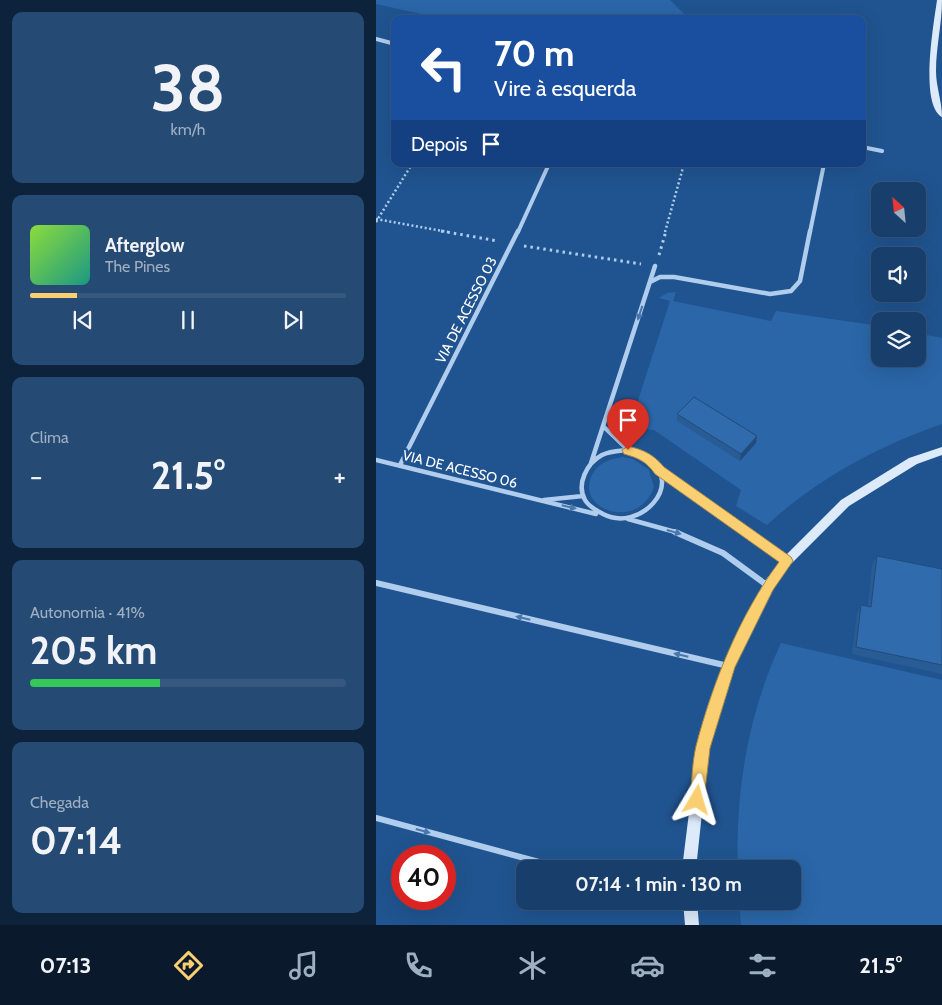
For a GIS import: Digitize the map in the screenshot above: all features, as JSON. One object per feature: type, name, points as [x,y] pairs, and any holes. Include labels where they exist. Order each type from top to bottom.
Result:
[{"type":"street","points":[[940,0],[933,73],[934,91],[942,114]]},
{"type":"street","points":[[376,39],[391,43]]},
{"type":"street","points":[[866,148],[882,151]]},
{"type":"street","name":"VIA DE ACESSO 03","points":[[400,465],[507,253],[548,167]]},
{"type":"street","points":[[650,282],[660,277],[674,277],[770,294],[791,291],[800,281],[823,167]]},
{"type":"street","points":[[655,266],[590,464],[582,479],[583,496],[589,506],[600,514],[613,519],[627,519],[685,535],[723,553],[768,586]]},
{"type":"street","points":[[603,426],[628,450]]},
{"type":"street","points":[[590,464],[601,456],[614,451],[628,450],[641,454],[652,461],[660,470],[787,561]]},
{"type":"street","points":[[690,860],[703,748],[729,666],[768,586],[787,561],[846,502],[913,461],[942,451]]},
{"type":"street","name":"VIA DE ACESSO 06","points":[[376,460],[600,514]]},
{"type":"street","points":[[627,519],[641,515],[653,506],[660,495],[663,482],[660,470]]},
{"type":"street","name":"VIA DE ACESSO 06","points":[[538,500],[583,496]]},
{"type":"street","points":[[376,583],[729,666]]},
{"type":"street","points":[[376,818],[532,860]]},
{"type":"street","points":[[690,910],[692,925]]},
{"type":"path","points":[[376,222],[410,167]]},
{"type":"path","points":[[655,266],[683,167]]},
{"type":"shaded area","points":[[376,0],[670,0],[685,15],[426,15],[376,4]]},
{"type":"shaded area","points":[[676,292],[673,301],[771,321],[776,311],[871,325],[871,367],[926,367],[926,335],[942,338],[942,424],[872,453],[849,466],[806,493],[767,525],[736,506],[741,490],[654,430],[625,427],[618,418],[619,410],[634,413],[670,301],[659,298],[667,293]]},
{"type":"shaded area","points":[[623,457],[633,459],[649,470],[654,487],[646,501],[635,509],[622,512],[610,511],[599,505],[591,497],[589,486],[593,473],[599,466],[610,460]]},
{"type":"shaded area","points":[[781,643],[942,680],[942,925],[741,925],[740,910],[801,910],[801,860],[738,860],[739,811],[746,753],[760,697]]},
{"type":"building","points":[[694,397],[757,436],[741,454],[677,414]]},
{"type":"building","points":[[877,556],[942,569],[942,665],[856,647],[861,605],[871,607]]},
{"type":"route","points":[[628,450],[641,454],[652,461],[660,470],[730,522],[787,561],[768,586],[729,666],[703,748],[697,800]]}]
